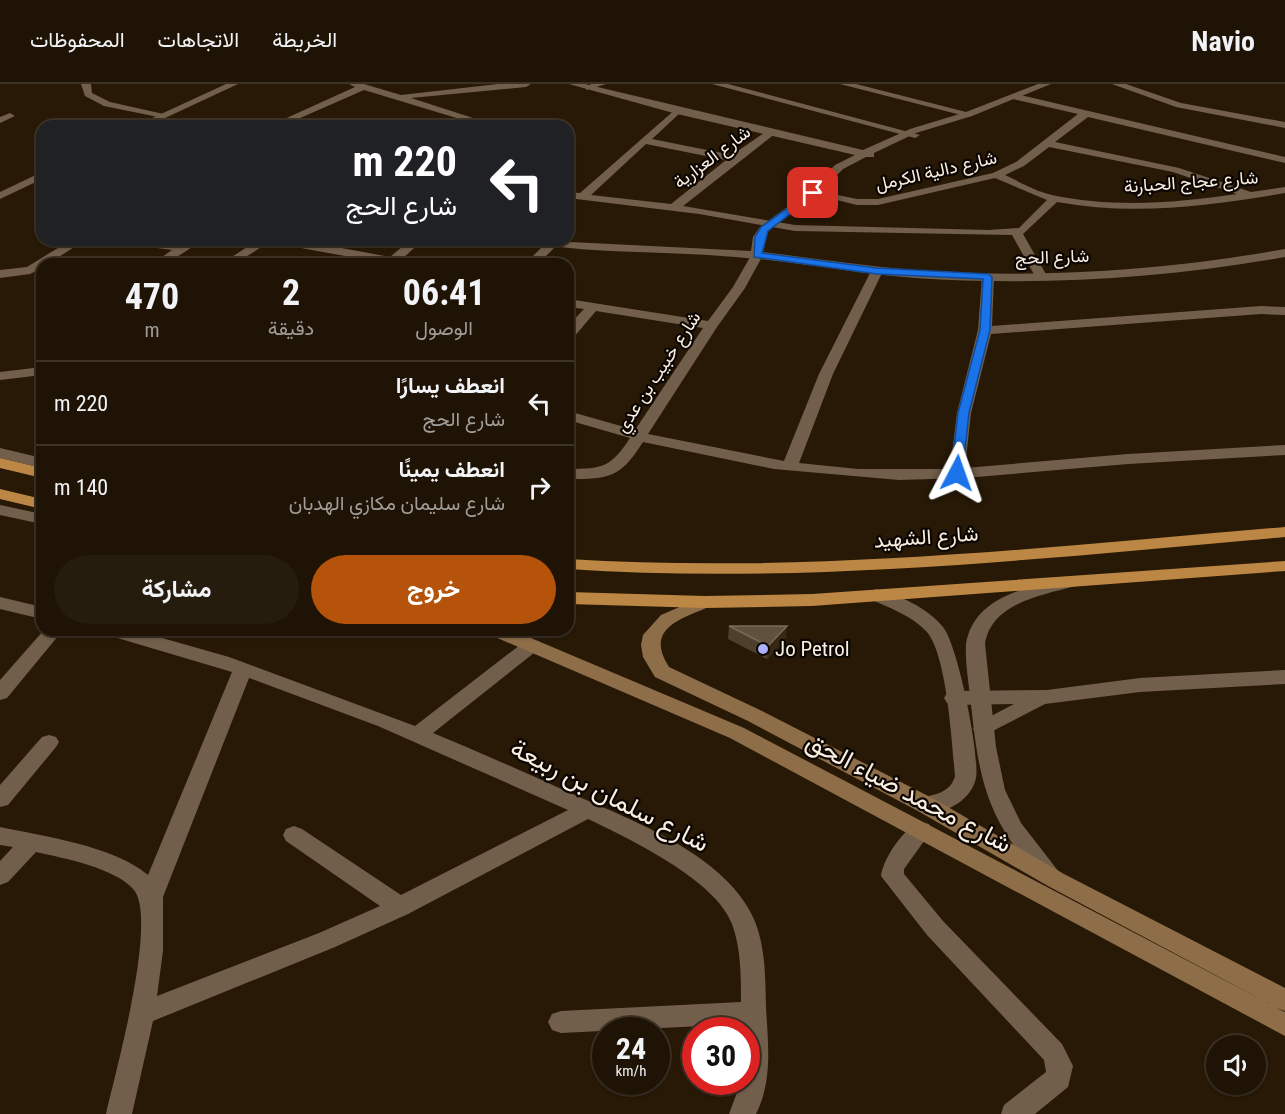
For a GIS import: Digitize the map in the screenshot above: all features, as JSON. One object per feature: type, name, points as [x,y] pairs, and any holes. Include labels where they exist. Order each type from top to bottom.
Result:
[{"type":"highway","points":[[0,463],[36,472]]},
{"type":"highway","points":[[0,494],[36,503]]},
{"type":"highway","name":"شارع الشهيد","points":[[574,564],[690,569],[768,568],[1091,549],[1285,532]]},
{"type":"highway","points":[[574,598],[705,602],[876,595],[1285,566]]},
{"type":"main road","name":"شارع محمد ضياء الحق","points":[[705,602],[667,617],[657,627],[651,638],[650,650],[662,672],[755,716],[926,805],[1056,880],[1285,1000]]},
{"type":"main road","name":"شارع محمد ضياء الحق","points":[[510,636],[736,733],[1285,1025]]},
{"type":"main road","points":[[736,733],[755,716]]},
{"type":"street","points":[[86,84],[88,94],[107,104],[166,120],[243,84]]},
{"type":"street","points":[[166,120],[233,84]]},
{"type":"street","points":[[396,97],[523,84]]},
{"type":"street","points":[[574,84],[865,156]]},
{"type":"street","points":[[589,88],[601,84]]},
{"type":"street","points":[[717,84],[914,133]]},
{"type":"street","points":[[845,84],[969,114]]},
{"type":"street","points":[[867,89],[884,84]]},
{"type":"street","points":[[771,223],[813,193],[837,171],[865,156],[914,133],[1046,84]]},
{"type":"street","points":[[1118,84],[1179,105],[1285,125]]},
{"type":"street","points":[[288,120],[358,86],[473,120]]},
{"type":"street","points":[[1016,97],[1224,143],[1285,160]]},
{"type":"street","points":[[582,197],[677,111]]},
{"type":"street","name":"شارع دالية الكرمل","points":[[813,193],[872,203],[996,175],[1020,164],[1049,144],[1085,114]]},
{"type":"street","points":[[0,120],[10,116]]},
{"type":"street","name":"شارع العزارية","points":[[673,208],[734,158],[771,133]]},
{"type":"street","points":[[645,141],[734,158]]},
{"type":"street","points":[[1049,144],[1170,169],[1224,185],[1250,196]]},
{"type":"street","name":"شارع عجاج الحبارنة","points":[[996,175],[1054,199],[1144,205],[1250,196],[1285,190]]},
{"type":"street","points":[[0,196],[36,178]]},
{"type":"street","points":[[0,202],[36,185]]},
{"type":"street","points":[[574,196],[673,208],[809,229],[1017,233],[1054,199]]},
{"type":"street","name":"شارع خبيب بن عدي","points":[[574,474],[594,474],[612,469],[621,462],[639,438],[711,324],[739,288],[757,255],[759,237],[771,223]]},
{"type":"street","points":[[1017,233],[1041,276]]},
{"type":"street","name":"شارع الحج","points":[[574,244],[757,255],[877,271],[988,277],[1041,276],[1210,265],[1285,253]]},
{"type":"street","points":[[50,258],[69,246]]},
{"type":"street","points":[[170,246],[184,248]]},
{"type":"street","points":[[168,258],[187,246]]},
{"type":"street","points":[[237,258],[256,246]]},
{"type":"street","points":[[311,246],[376,258]]},
{"type":"street","points":[[396,258],[410,246]]},
{"type":"street","points":[[537,258],[550,246]]},
{"type":"street","name":"شارع الحج","points":[[1210,265],[1285,248]]},
{"type":"street","points":[[0,274],[30,270],[36,266]]},
{"type":"street","points":[[790,465],[826,374],[877,271]]},
{"type":"street","points":[[957,473],[964,413],[985,330],[988,277]]},
{"type":"street","points":[[574,304],[711,324]]},
{"type":"street","points":[[574,328],[593,307]]},
{"type":"street","points":[[985,330],[1261,310],[1285,312],[1285,323]]},
{"type":"street","points":[[0,376],[36,372]]},
{"type":"street","points":[[574,417],[639,438],[790,465],[880,474],[957,473],[1285,450]]},
{"type":"street","points":[[0,453],[36,461]]},
{"type":"street","points":[[0,510],[36,518]]},
{"type":"street","points":[[1056,880],[1032,856],[1004,816],[987,768],[976,652],[979,630],[986,619],[1011,601],[1073,581]]},
{"type":"street","points":[[876,595],[915,613],[939,634],[946,646],[966,776],[963,788],[954,797],[926,805]]},
{"type":"street","points":[[0,603],[36,612]]},
{"type":"street","points":[[0,693],[49,636]]},
{"type":"street","points":[[135,636],[198,653],[243,670],[151,897]]},
{"type":"street","points":[[418,733],[532,645]]},
{"type":"street","name":"شارع سلمان بن ربيعة","points":[[243,670],[418,733],[587,810],[700,869],[727,897],[745,925],[754,1012],[756,1060],[750,1102],[742,1114]]},
{"type":"street","points":[[954,698],[1047,697],[1140,685],[1285,677]]},
{"type":"street","points":[[983,729],[1013,711],[1047,697]]},
{"type":"street","points":[[0,799],[49,741]]},
{"type":"street","points":[[141,1014],[327,940],[400,907],[587,810]]},
{"type":"street","points":[[921,830],[893,867],[892,876],[935,928],[1053,1052],[1060,1066],[1059,1078],[1014,1114]]},
{"type":"street","points":[[294,835],[400,907]]},
{"type":"street","points":[[0,836],[32,842],[118,867],[139,879],[151,897],[154,921],[152,945],[141,1014],[119,1114]]},
{"type":"street","points":[[0,876],[32,842]]},
{"type":"street","points":[[561,1022],[754,1012]]},
{"type":"building","points":[[729,626],[787,626],[768,646]]},
{"type":"place","name":"Jo Petrol","points":[[763,649]]},
{"type":"route","points":[[813,193],[764,229],[759,237],[757,255],[877,271],[988,277],[985,330],[969,387],[959,441],[957,473]]}]
